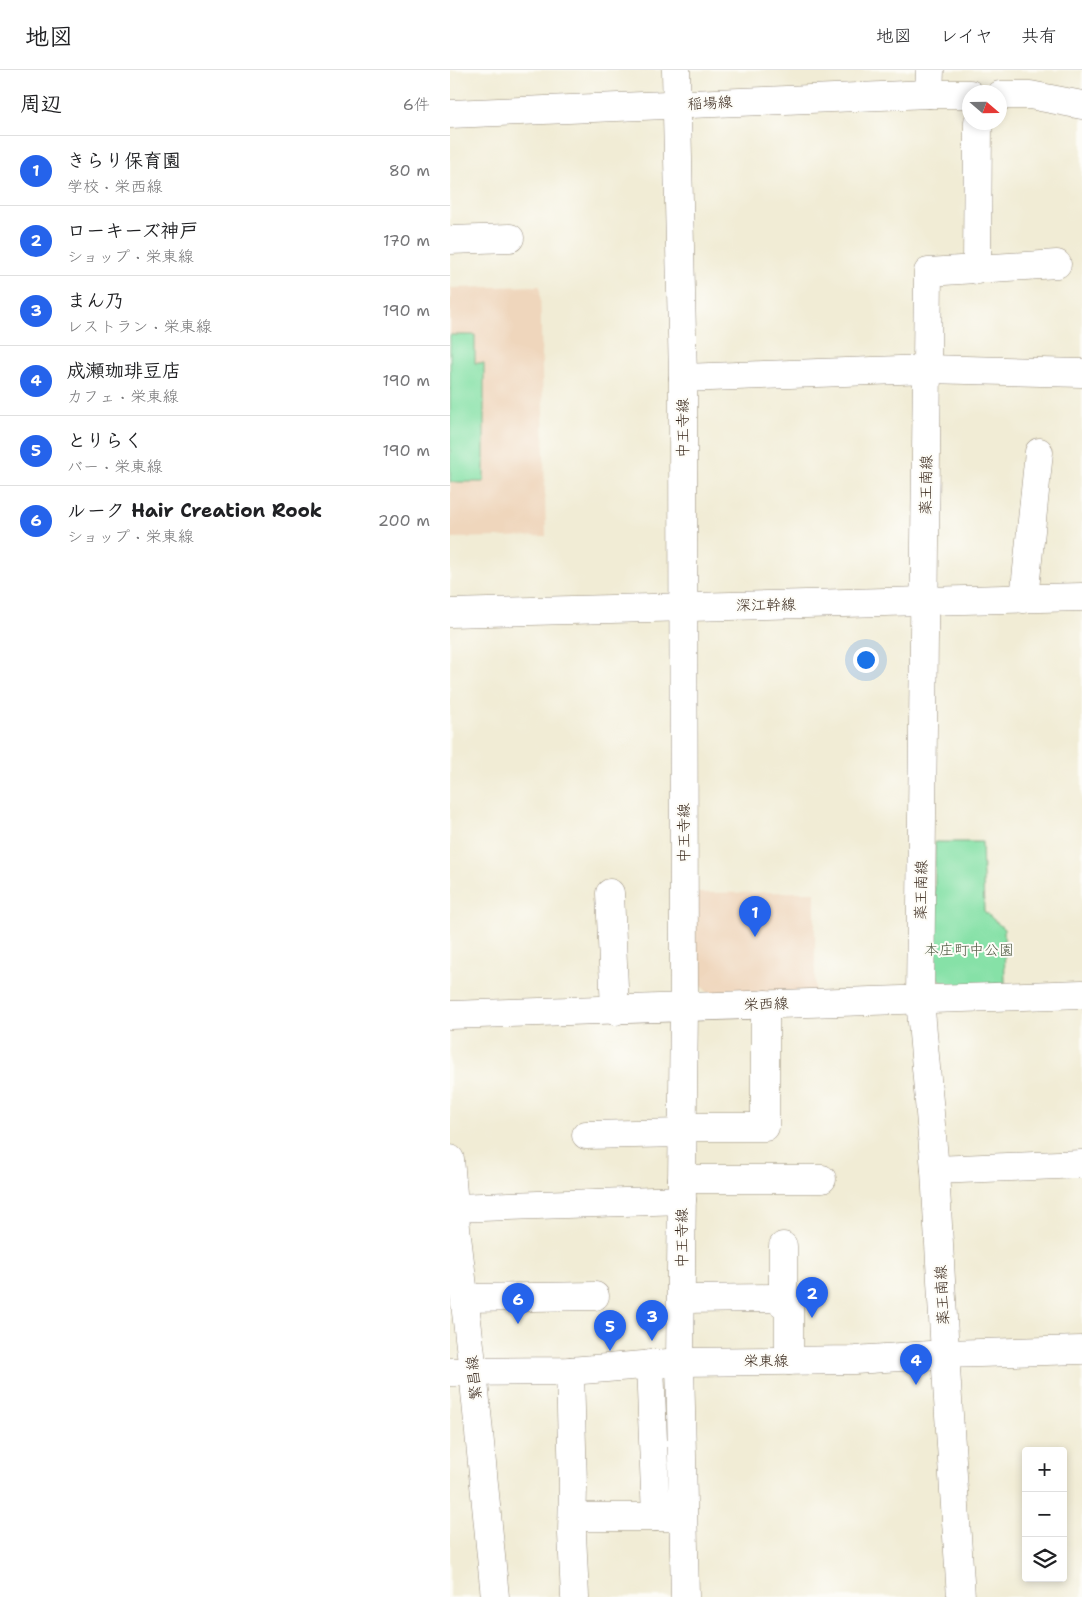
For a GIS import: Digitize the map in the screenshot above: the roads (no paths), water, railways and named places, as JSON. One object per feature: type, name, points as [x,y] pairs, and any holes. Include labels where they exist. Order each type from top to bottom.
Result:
[{"type":"street","name":"中王寺線","points":[[676,70],[683,378],[684,1006],[680,1362],[685,1597]]},
{"type":"street","name":"稲場線","points":[[450,114],[676,105],[929,82],[962,92]]},
{"type":"street","points":[[1007,95],[1030,95],[1082,105]]},
{"type":"street","points":[[978,130],[977,270],[1057,264]]},
{"type":"street","points":[[450,240],[510,238]]},
{"type":"street","name":"薬王南線","points":[[961,1597],[935,1170],[920,999],[924,601],[928,272],[977,270]]},
{"type":"street","points":[[683,378],[927,369],[1082,373]]},
{"type":"street","points":[[1024,599],[1039,452]]},
{"type":"street","name":"深江幹線","points":[[450,613],[1082,597]]},
{"type":"street","points":[[610,893],[615,1011]]},
{"type":"street","name":"栄西線","points":[[450,1015],[1082,994]]},
{"type":"street","points":[[586,1135],[764,1127],[765,1004]]},
{"type":"street","name":"繁昌線","points":[[450,1159],[465,1298],[462,1372],[495,1597]]},
{"type":"street","points":[[935,1170],[1082,1164]]},
{"type":"street","points":[[454,1208],[822,1179]]},
{"type":"street","points":[[783,1246],[783,1303]]},
{"type":"street","points":[[465,1298],[595,1296]]},
{"type":"street","points":[[681,1299],[774,1298],[783,1303],[789,1308],[789,1361]]},
{"type":"street","name":"栄東線","points":[[462,1372],[570,1371],[680,1362],[855,1360],[945,1354],[1082,1350]]},
{"type":"street","points":[[650,1364],[656,1517]]},
{"type":"street","points":[[570,1371],[576,1597]]},
{"type":"street","points":[[573,1517],[683,1517]]},
{"type":"place","name":"きらり保育園","points":[[755,937]]},
{"type":"place","name":"ローキーズ神戸","points":[[812,1318]]},
{"type":"place","name":"ルーク Hair Creation Rook","points":[[518,1324]]},
{"type":"place","name":"まん乃","points":[[652,1341]]},
{"type":"place","name":"とりらく","points":[[610,1351]]},
{"type":"place","name":"成瀬珈琲豆店","points":[[916,1385]]},
{"type":"park label","name":"本庄町中公園","points":[[969,950]]}]
